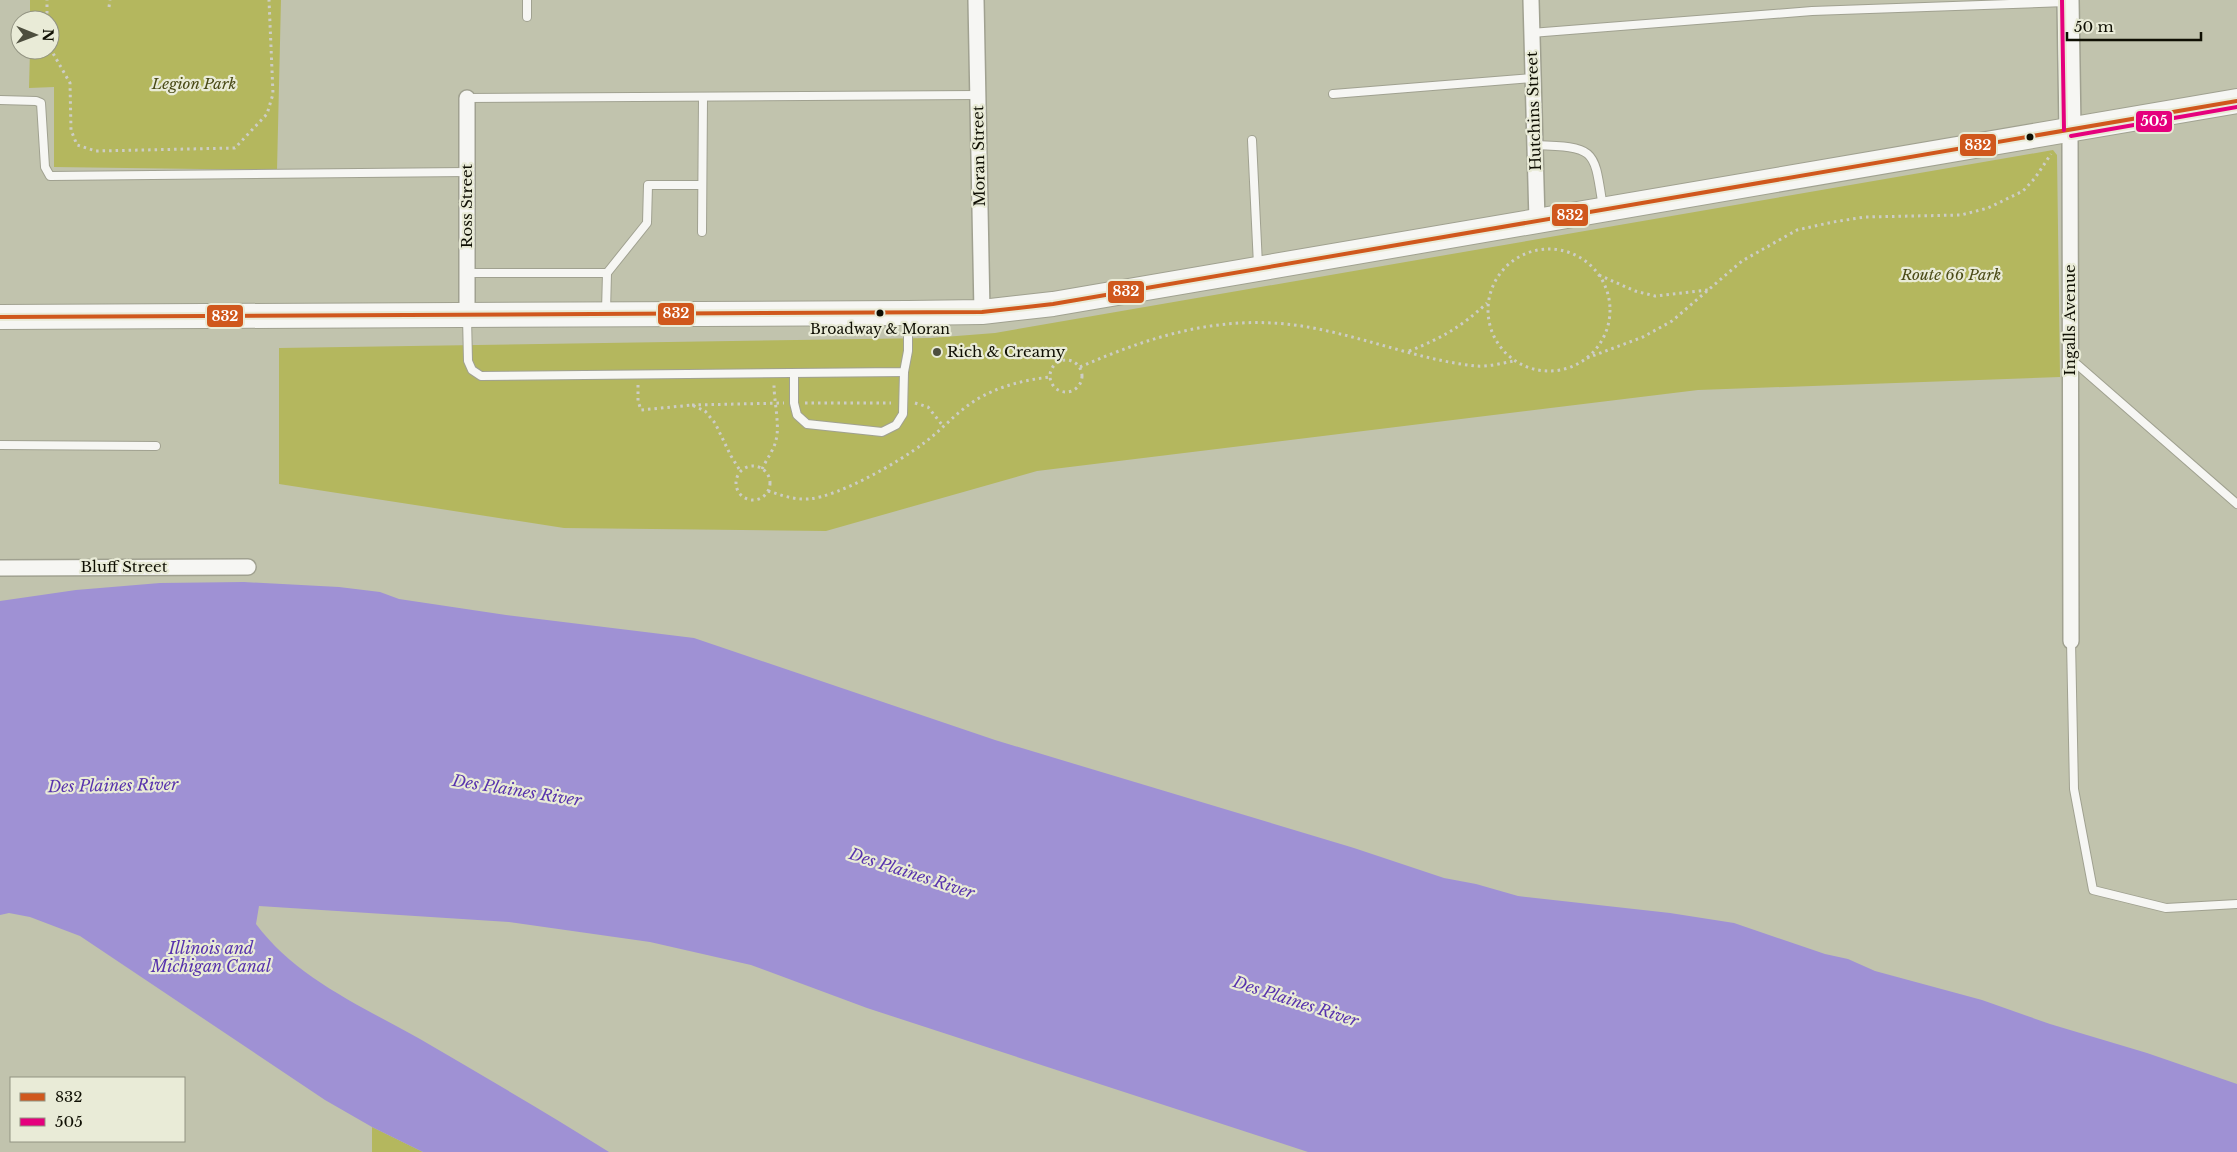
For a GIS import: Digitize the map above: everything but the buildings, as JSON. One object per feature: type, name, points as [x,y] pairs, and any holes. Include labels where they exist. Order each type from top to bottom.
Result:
[{"type":"main road","points":[[0,317],[982,312],[1053,304],[2237,101]]},
{"type":"street","name":"Moran Street","points":[[976,0],[982,312]]},
{"type":"street","name":"Hutchins Street","points":[[1530,0],[1536,221]]},
{"type":"street","name":"Ingalls Avenue","points":[[2068,1],[2071,641]]},
{"type":"street","name":"Ross Street","points":[[467,98],[468,314]]},
{"type":"street","name":"Bluff Street","points":[[0,568],[248,567]]},
{"type":"lane","points":[[527,0],[527,17]]},
{"type":"lane","points":[[1532,33],[1812,11],[2068,1]]},
{"type":"lane","points":[[1334,94],[1533,78]]},
{"type":"lane","points":[[467,98],[978,95]]},
{"type":"lane","points":[[702,232],[703,98]]},
{"type":"lane","points":[[0,100],[36,101],[41,103],[45,167],[50,176],[467,172]]},
{"type":"lane","points":[[1252,140],[1258,268]]},
{"type":"lane","points":[[1534,146],[1570,146],[1590,155],[1596,164],[1604,210]]},
{"type":"lane","points":[[606,314],[607,273],[647,223],[648,185],[702,185]]},
{"type":"lane","points":[[467,274],[607,273]]},
{"type":"lane","points":[[794,374],[794,403],[797,415],[807,424],[882,432],[896,425],[903,414],[904,372],[908,352],[908,313]]},
{"type":"lane","points":[[468,314],[468,361],[472,370],[481,376],[904,372]]},
{"type":"lane","points":[[2070,359],[2237,504]]},
{"type":"lane","points":[[0,445],[156,446]]},
{"type":"lane","points":[[2071,641],[2074,789],[2093,890],[2166,908],[2237,904]]},
{"type":"path","points":[[109,7],[110,0]]},
{"type":"path","points":[[57,60],[70,83],[71,130],[77,145],[96,151],[235,148],[266,114],[273,94],[269,0]]},
{"type":"path","points":[[1587,358],[1600,345],[1608,328],[1610,310],[1608,292],[1599,275],[1584,260],[1566,251],[1545,249],[1524,254],[1507,265],[1494,282],[1488,302],[1488,319],[1493,335],[1501,350],[1514,361],[1532,370],[1551,372],[1570,368],[1587,358],[1643,337],[1672,321],[1742,261],[1797,230],[1866,217],[1961,215],[1988,208],[2005,200],[2023,191],[2036,178],[2053,150],[2070,130]]},
{"type":"path","points":[[1599,275],[1635,291],[1655,296],[1709,290]]},
{"type":"path","points":[[1409,351],[1441,338],[1466,322],[1488,302]]},
{"type":"path","points":[[1080,367],[1154,338],[1198,327],[1242,323],[1283,323],[1319,329],[1478,366],[1514,361]]},
{"type":"path","points":[[1061,360],[1072,361],[1080,367],[1082,372],[1081,383],[1074,391],[1063,393],[1058,391],[1051,383],[1050,377],[1052,367],[1061,360]]},
{"type":"path","points":[[762,468],[776,442],[778,430],[774,403],[774,374]]},
{"type":"path","points":[[638,376],[638,401],[641,410],[692,405],[917,403],[928,407],[943,426]]},
{"type":"path","points":[[768,491],[789,498],[808,499],[830,494],[896,461],[924,443],[964,408],[1003,387],[1025,380],[1050,377]]},
{"type":"path","points":[[692,405],[705,411],[715,423],[741,472]]},
{"type":"path","points":[[751,466],[762,468],[770,480],[768,491],[761,499],[748,500],[737,489],[738,477],[741,472],[751,466]]},
{"type":"green space","name":"Legion Park","points":[[30,0],[281,0],[277,170],[54,167],[54,87],[29,88],[30,60],[60,60],[60,10],[30,10]]},
{"type":"green space","name":"Route 66 Park","points":[[2053,150],[2057,155],[2060,377],[1698,390],[1037,471],[826,531],[564,528],[279,484],[279,348],[931,338],[995,333]]},
{"type":"green space","points":[[372,1127],[423,1152],[372,1152]]},
{"type":"water","points":[[244,582],[339,587],[380,592],[399,599],[506,615],[694,638],[995,740],[1354,848],[1444,878],[1476,884],[1518,896],[1670,913],[1734,923],[1825,954],[1848,959],[1875,971],[1982,1000],[2050,1024],[2147,1053],[2237,1084],[2237,1152],[1308,1152],[867,1008],[751,965],[650,942],[509,922],[259,906],[256,924],[272,943],[310,976],[354,1003],[420,1039],[609,1152],[423,1152],[372,1127],[325,1100],[80,936],[30,917],[9,913],[0,915],[0,601],[76,590],[160,583]]},
{"type":"transit line","name":"505","points":[[2062,0],[2064,130]]},
{"type":"transit line","name":"832","points":[[0,317],[982,312],[1053,304],[2237,101]]},
{"type":"transit line","name":"505","points":[[2071,136],[2237,107]]},
{"type":"place","name":"Broadway & Moran","points":[[880,313]]},
{"type":"place","name":"Rich & Creamy","points":[[937,352]]},
{"type":"water label","name":"Des Plaines River","points":[[113,785]]},
{"type":"water label","name":"Des Plaines River","points":[[517,790]]},
{"type":"water label","name":"Des Plaines River","points":[[912,873]]},
{"type":"water label","name":"Illinois and Michigan Canal","points":[[211,957]]},
{"type":"water label","name":"Des Plaines River","points":[[1296,1001]]}]
